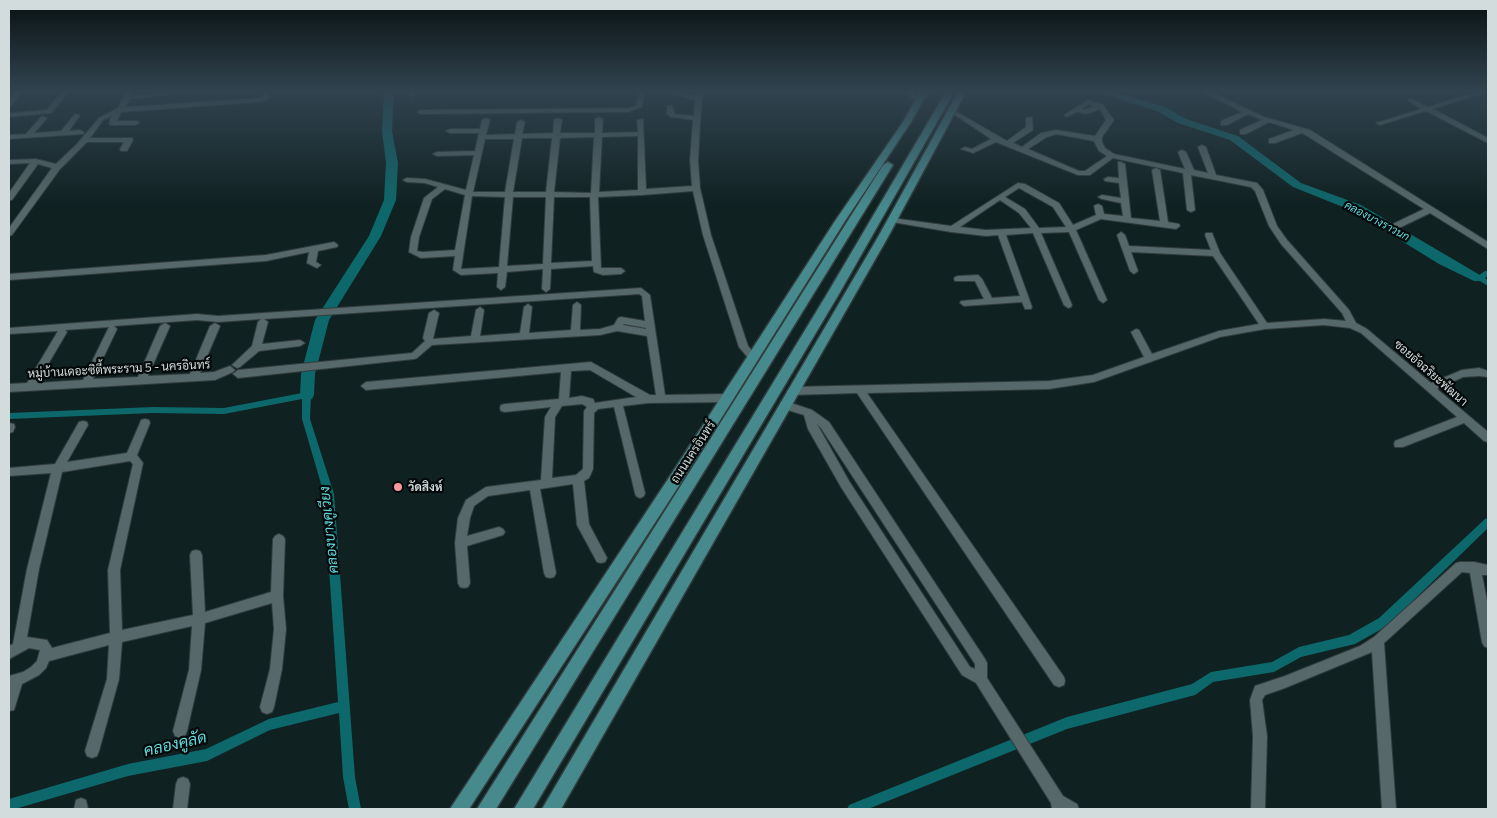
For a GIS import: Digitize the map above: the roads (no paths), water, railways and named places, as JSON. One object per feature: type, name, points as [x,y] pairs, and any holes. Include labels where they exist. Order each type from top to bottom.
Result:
[{"type":"main road","name":"ถนนนครอินทร์","points":[[459,809],[677,477],[840,221],[901,130]]},
{"type":"main road","name":"ถนนนครอินทร์","points":[[486,809],[908,130]]},
{"type":"main road","points":[[523,809],[833,294],[928,130]]},
{"type":"main road","points":[[550,809],[943,130]]},
{"type":"main road","points":[[941,135],[945,130]]},
{"type":"main road","points":[[708,500],[771,430]]},
{"type":"main road","points":[[647,552],[677,477]]},
{"type":"street","points":[[29,135],[33,130]]},
{"type":"street","points":[[9,234],[57,167],[92,130]]},
{"type":"street","points":[[482,130],[458,253],[457,270],[597,263]]},
{"type":"street","points":[[501,287],[501,269],[519,130]]},
{"type":"street","points":[[546,289],[550,195],[557,130]]},
{"type":"street","points":[[598,130],[594,195],[597,270],[600,272],[621,272]]},
{"type":"street","points":[[641,130],[642,193]]},
{"type":"street","points":[[696,130],[694,160],[696,188],[707,235],[744,347],[753,358]]},
{"type":"street","points":[[982,130],[1007,144],[1082,174],[1112,156]]},
{"type":"street","points":[[1007,144],[1027,130]]},
{"type":"street","points":[[1097,139],[1103,130]]},
{"type":"street","points":[[1243,132],[1247,130]]},
{"type":"street","points":[[1272,141],[1302,130]]},
{"type":"street","points":[[1302,130],[1488,246]]},
{"type":"street","points":[[1469,130],[1488,141]]},
{"type":"street","points":[[1476,134],[1487,130]]},
{"type":"street","points":[[450,131],[518,136],[641,134]]},
{"type":"street","points":[[9,136],[80,132]]},
{"type":"street","points":[[1022,150],[1044,135],[1056,132],[1097,139]]},
{"type":"street","points":[[85,140],[127,139],[128,143],[124,149]]},
{"type":"street","points":[[965,149],[973,151],[996,139]]},
{"type":"street","points":[[1097,139],[1102,149],[1112,156],[1213,177]]},
{"type":"street","points":[[1202,147],[1213,177]]},
{"type":"street","points":[[437,154],[477,152]]},
{"type":"street","points":[[1182,152],[1189,172],[1191,210]]},
{"type":"street","points":[[9,162],[36,161],[57,167]]},
{"type":"street","points":[[9,198],[36,161]]},
{"type":"street","points":[[1122,164],[1127,220]]},
{"type":"street","points":[[1156,170],[1164,224]]},
{"type":"street","name":"ซอยอัจฉริยะพัฒนา","points":[[1213,177],[1258,187],[1273,226],[1284,242],[1346,312],[1355,326],[1465,418],[1484,430],[1488,438]]},
{"type":"street","points":[[1108,179],[1123,181]]},
{"type":"street","points":[[407,180],[425,181],[470,194],[594,195],[696,188]]},
{"type":"street","points":[[951,229],[1018,186],[1022,186],[1056,205],[1071,229],[1103,300]]},
{"type":"street","points":[[443,187],[428,198],[412,252],[421,255],[458,253]]},
{"type":"street","points":[[1000,197],[1022,211],[1036,230],[1068,305]]},
{"type":"street","points":[[1102,197],[1125,200]]},
{"type":"street","points":[[1098,206],[1100,216]]},
{"type":"street","points":[[1396,226],[1431,209]]},
{"type":"street","points":[[892,220],[951,229],[1001,233],[1071,229],[1100,216],[1176,226]]},
{"type":"street","points":[[964,303],[1026,303],[1001,233]]},
{"type":"street","points":[[1121,235],[1128,249],[1134,271]]},
{"type":"street","points":[[1209,235],[1216,253],[1265,326]]},
{"type":"street","points":[[9,277],[266,258],[334,245]]},
{"type":"street","points":[[1128,249],[1216,253]]},
{"type":"street","points":[[314,250],[310,263],[317,265]]},
{"type":"street","points":[[958,279],[974,277],[978,279],[990,302]]},
{"type":"street","points":[[9,336],[197,316],[218,319],[641,291],[646,293],[661,399]]},
{"type":"street","points":[[575,333],[577,305]]},
{"type":"street","points":[[524,336],[528,307]]},
{"type":"street","points":[[475,339],[480,310]]},
{"type":"street","points":[[434,313],[428,338],[430,342],[607,331],[618,327],[621,320],[651,329]]},
{"type":"street","points":[[235,370],[256,348],[262,322]]},
{"type":"street","points":[[792,391],[1049,384],[1094,378],[1149,357],[1219,334],[1265,326],[1324,322],[1355,326]]},
{"type":"street","points":[[141,381],[165,326]]},
{"type":"street","points":[[194,378],[215,326]]},
{"type":"street","points":[[86,384],[112,329]]},
{"type":"street","points":[[30,387],[62,332]]},
{"type":"street","points":[[1136,332],[1149,357]]},
{"type":"street","name":"หมู่บ้านเดอะซิตี้พระราม 5 - นครอินทร์","points":[[9,388],[194,378],[215,376],[235,370],[262,372],[352,363],[414,356],[430,342]]},
{"type":"street","points":[[256,348],[300,343]]},
{"type":"street","points":[[366,386],[595,367],[648,399]]},
{"type":"street","points":[[546,483],[550,417],[561,402],[566,368]]},
{"type":"street","points":[[1429,388],[1462,374],[1479,372],[1488,374]]},
{"type":"street","points":[[860,390],[1059,681]]},
{"type":"street","points":[[464,583],[461,543],[464,518],[470,503],[477,496],[486,492],[578,478],[587,471],[587,414],[593,408],[648,399],[728,398]]},
{"type":"street","points":[[505,408],[584,400],[593,408]]},
{"type":"street","points":[[618,404],[640,494]]},
{"type":"street","points":[[784,405],[808,413],[825,425],[981,663],[981,679]]},
{"type":"street","points":[[808,413],[812,429],[845,484],[966,670],[981,679],[1058,805],[1072,809]]},
{"type":"street","points":[[1399,444],[1465,418]]},
{"type":"street","points":[[131,457],[145,423]]},
{"type":"street","points":[[14,650],[32,569],[58,468],[83,425]]},
{"type":"street","points":[[824,448],[837,444]]},
{"type":"street","points":[[9,472],[58,468],[131,457],[136,459],[138,463],[114,570],[116,637],[113,679],[92,751]]},
{"type":"street","points":[[578,478],[583,525],[601,558]]},
{"type":"street","points":[[845,484],[859,478]]},
{"type":"street","points":[[534,484],[550,573]]},
{"type":"street","points":[[461,543],[499,532]]},
{"type":"street","points":[[267,707],[276,669],[280,629],[277,596],[279,539]]},
{"type":"street","points":[[180,731],[195,670],[199,619],[196,555]]},
{"type":"street","points":[[1258,809],[1260,736],[1256,700],[1257,692],[1364,650],[1378,641],[1460,568],[1474,567],[1488,570]]},
{"type":"street","points":[[1474,567],[1488,642]]},
{"type":"street","points":[[918,596],[932,589]]},
{"type":"street","points":[[46,656],[116,637],[199,619],[277,596]]},
{"type":"street","points":[[1378,641],[1389,809]]},
{"type":"street","points":[[9,705],[13,682],[35,671],[46,656],[46,649],[43,644],[28,642],[14,650]]},
{"type":"street","points":[[180,809],[183,784]]},
{"type":"waterway","name":"คลองบางคูเวียง","points":[[307,395],[308,374],[322,320],[375,236],[390,200],[392,163],[387,130]]},
{"type":"waterway","name":"คลองบางราวนก","points":[[1210,130],[1234,138],[1297,185],[1357,208],[1444,261],[1479,278]]},
{"type":"waterway","name":"คลองบางราวนก","points":[[1488,273],[1479,278],[1488,283]]},
{"type":"waterway","name":"คลองบางคูเวียง","points":[[9,416],[153,410],[224,411],[307,395],[306,419],[329,494],[344,706]]},
{"type":"waterway","points":[[853,809],[1067,723],[1195,689],[1211,677],[1274,667],[1299,652],[1351,640],[1383,622],[1488,522]]},
{"type":"waterway","name":"คลองคูลัด","points":[[9,805],[128,770],[207,755],[269,725],[344,706]]},
{"type":"waterway","name":"คลองบางคูเวียง","points":[[344,706],[349,777],[355,809]]},
{"type":"place","name":"วัดสิงห์","points":[[398,487]]}]
